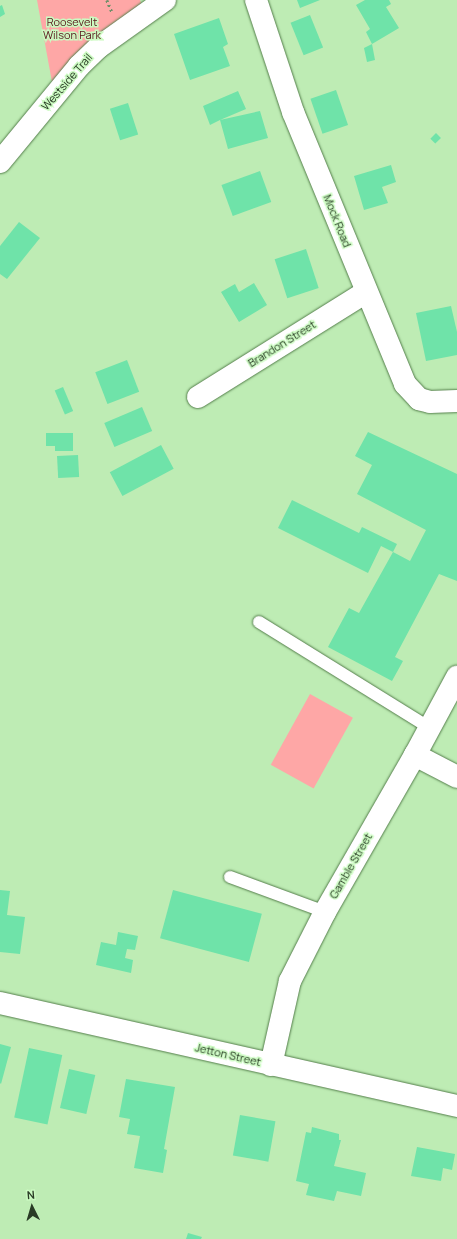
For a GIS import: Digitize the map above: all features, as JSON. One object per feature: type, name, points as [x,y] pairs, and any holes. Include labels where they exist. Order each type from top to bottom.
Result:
[{"type":"street","name":"Westside Trail","points":[[0,162],[79,66],[99,47],[165,0]]},
{"type":"street","name":"Mock Road","points":[[256,0],[293,112],[366,292],[411,392],[430,402],[457,401]]},
{"type":"street","name":"Brandon Street","points":[[198,397],[366,292]]},
{"type":"street","name":"Gamble Street","points":[[271,1065],[290,981],[325,912],[415,755],[457,677]]},
{"type":"street","points":[[415,755],[457,777]]},
{"type":"street","name":"Jetton Street","points":[[0,1003],[457,1106]]},
{"type":"lane","points":[[259,622],[430,728]]},
{"type":"lane","points":[[230,877],[325,912]]},
{"type":"green space","name":"Roosevelt Wilson Park","points":[[37,0],[140,0],[144,11],[54,93]]},
{"type":"green space","points":[[310,694],[353,718],[314,789],[271,765]]},
{"type":"building","points":[[297,0],[320,0],[300,8]]},
{"type":"building","points":[[365,0],[389,0],[391,4],[386,7],[399,28],[372,44],[366,32],[370,29],[356,5]]},
{"type":"building","points":[[2,5],[5,14],[0,17],[0,6]]},
{"type":"building","points":[[310,15],[323,47],[304,55],[291,23]]},
{"type":"building","points":[[219,18],[228,44],[223,47],[230,66],[190,80],[174,34]]},
{"type":"building","points":[[372,44],[375,60],[367,62],[364,48]]},
{"type":"building","points":[[336,90],[348,125],[323,134],[310,99]]},
{"type":"building","points":[[238,91],[246,109],[210,125],[203,106]]},
{"type":"building","points":[[128,103],[138,134],[120,140],[110,109]]},
{"type":"building","points":[[260,111],[268,138],[228,149],[220,120]]},
{"type":"building","points":[[436,133],[441,138],[435,144],[430,139]]},
{"type":"building","points":[[391,165],[396,182],[382,187],[388,203],[364,210],[354,176]]},
{"type":"building","points":[[260,171],[271,202],[233,216],[221,185]]},
{"type":"building","points":[[19,222],[40,238],[7,279],[0,274],[0,246]]},
{"type":"building","points":[[306,249],[319,288],[287,298],[275,259]]},
{"type":"building","points":[[254,283],[267,305],[239,322],[221,292],[235,284],[239,292]]},
{"type":"building","points":[[451,306],[457,332],[457,355],[426,361],[416,313]]},
{"type":"building","points":[[127,360],[139,392],[107,404],[95,372]]},
{"type":"building","points":[[63,387],[73,411],[65,414],[55,391]]},
{"type":"building","points":[[142,407],[152,431],[114,447],[104,423]]},
{"type":"building","points":[[368,432],[457,474],[457,581],[439,574],[395,657],[403,661],[392,681],[328,647],[349,608],[359,613],[393,552],[410,561],[426,530],[357,494],[372,465],[355,456]]},
{"type":"building","points":[[46,433],[73,433],[73,451],[55,451],[55,446],[46,446]]},
{"type":"building","points":[[161,445],[174,469],[122,496],[110,472]]},
{"type":"building","points":[[78,455],[79,477],[58,478],[57,456]]},
{"type":"building","points":[[292,500],[359,533],[362,527],[397,544],[393,552],[381,546],[368,573],[278,528]]},
{"type":"building","points":[[0,890],[10,891],[7,915],[25,917],[20,954],[0,952]]},
{"type":"building","points":[[173,890],[262,914],[249,962],[160,938]]},
{"type":"building","points":[[118,932],[138,936],[135,950],[127,949],[125,958],[133,960],[131,973],[96,965],[101,942],[116,945]]},
{"type":"building","points":[[0,1044],[11,1047],[1,1084],[0,1083]]},
{"type":"building","points":[[29,1048],[62,1055],[47,1125],[14,1117]]},
{"type":"building","points":[[69,1069],[95,1075],[86,1114],[60,1108]]},
{"type":"building","points":[[126,1079],[175,1087],[164,1149],[167,1150],[163,1173],[134,1168],[140,1136],[127,1134],[130,1119],[119,1117]]},
{"type":"building","points":[[240,1115],[275,1121],[268,1162],[233,1155]]},
{"type":"building","points":[[312,1127],[339,1134],[339,1140],[341,1140],[334,1166],[366,1173],[361,1196],[337,1191],[334,1201],[306,1195],[309,1184],[296,1181],[306,1132],[311,1133]]},
{"type":"building","points":[[417,1147],[455,1154],[452,1170],[443,1168],[441,1181],[411,1176]]},
{"type":"building","points":[[188,1233],[202,1237],[201,1239],[186,1239]]}]
